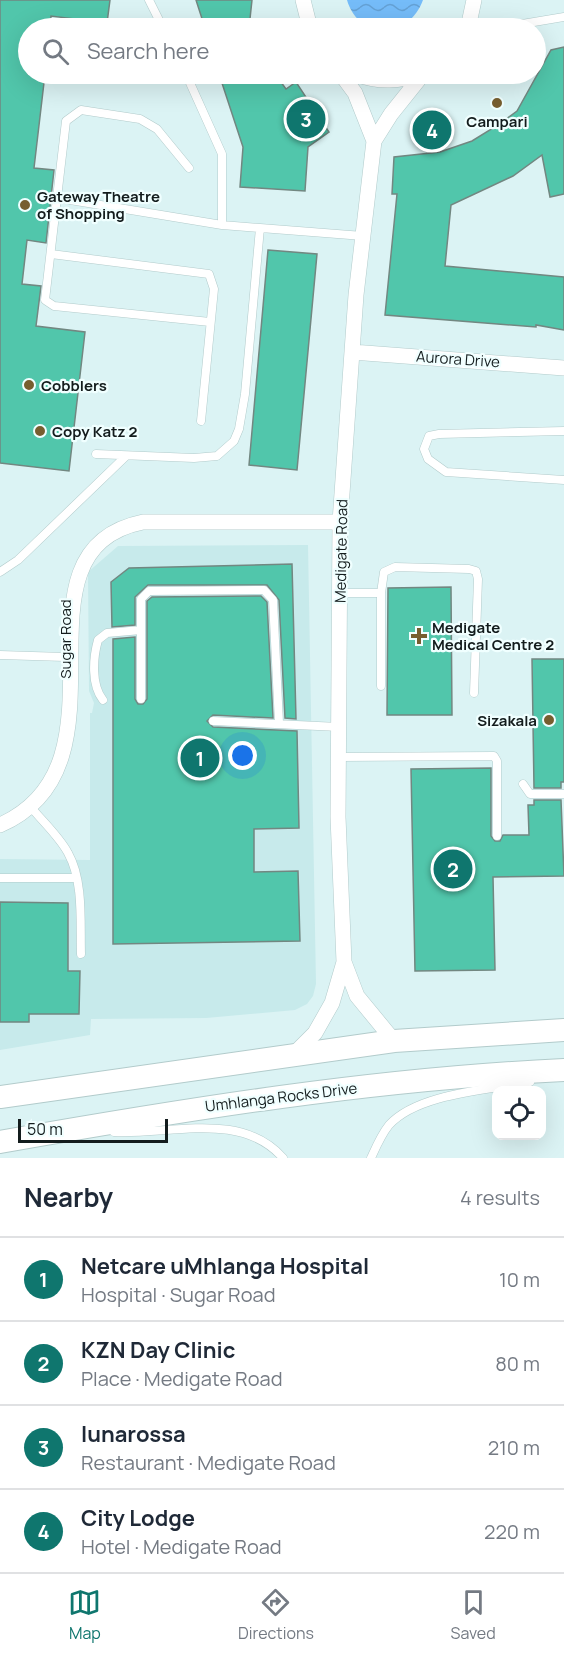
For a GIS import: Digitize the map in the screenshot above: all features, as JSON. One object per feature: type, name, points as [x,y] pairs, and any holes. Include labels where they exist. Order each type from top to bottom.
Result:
[{"type":"main road","points":[[0,1097],[394,1041],[564,1030]]},
{"type":"main road","name":"Umhlanga Rocks Drive","points":[[0,1142],[301,1094],[487,1073],[564,1070]]},
{"type":"street","points":[[303,0],[308,18]]},
{"type":"street","points":[[470,18],[474,0]]},
{"type":"street","name":"Medigate Road","points":[[348,84],[355,93],[375,141]]},
{"type":"street","name":"Medigate Road","points":[[394,1041],[357,996],[344,962],[338,817],[340,522],[352,352],[375,141],[391,114],[415,84]]},
{"type":"street","name":"Aurora Drive","points":[[352,352],[564,368]]},
{"type":"street","name":"Sugar Road","points":[[0,825],[30,807],[53,777],[62,751],[65,657],[63,607],[74,566],[86,551],[112,530],[125,525],[162,520],[340,522]]},
{"type":"street","name":"Medigate Road","points":[[294,1054],[315,1033],[332,1003],[344,962]]},
{"type":"lane","points":[[149,0],[158,18]]},
{"type":"lane","points":[[546,20],[564,17]]},
{"type":"lane","points":[[190,84],[222,154],[222,225]]},
{"type":"lane","points":[[189,168],[157,129],[140,119],[81,110],[66,121],[45,300],[50,305],[210,322]]},
{"type":"lane","points":[[58,198],[222,225],[363,236]]},
{"type":"lane","points":[[96,454],[194,458],[217,456],[225,452],[234,441],[240,429],[245,394],[260,228]]},
{"type":"lane","points":[[51,254],[208,274],[214,284],[201,421]]},
{"type":"lane","points":[[564,431],[439,434],[429,436],[424,449],[428,459],[446,472],[564,480]]},
{"type":"lane","points":[[0,572],[18,561],[126,456]]},
{"type":"lane","points":[[381,686],[381,593],[384,572],[395,567],[469,569],[476,572],[474,693]]},
{"type":"lane","points":[[141,699],[141,599],[149,591],[264,590],[270,593],[273,600],[279,723]]},
{"type":"lane","points":[[339,593],[381,593]]},
{"type":"lane","points":[[103,700],[96,689],[95,679],[98,640],[107,633],[141,630]]},
{"type":"lane","points":[[0,655],[65,657]]},
{"type":"lane","points":[[213,721],[339,727]]},
{"type":"lane","points":[[339,757],[494,756],[497,761],[497,836]]},
{"type":"lane","points":[[523,784],[530,794],[564,794]]},
{"type":"lane","points":[[30,807],[69,854],[76,878],[81,954]]},
{"type":"lane","points":[[0,878],[76,878]]},
{"type":"lane","points":[[371,1158],[388,1126],[407,1110],[441,1098],[564,1076]]},
{"type":"lane","points":[[72,1129],[128,1132],[231,1128],[256,1137],[284,1158]]},
{"type":"shaded area","points":[[308,545],[316,984],[313,996],[307,1004],[295,1010],[206,1018],[91,1019],[90,1035],[0,1050],[0,859],[90,860],[90,713],[92,713],[94,703],[89,691],[88,572],[118,546]]},
{"type":"water","points":[[347,0],[423,0],[411,18],[358,18]]},
{"type":"building","name":"Gateway Theatre of Shopping","points":[[0,0],[110,0],[108,18],[51,16],[51,18],[18,18],[18,84],[44,84],[34,168],[54,170],[46,243],[27,240],[22,284],[41,286],[36,326],[85,332],[69,471],[0,463]]},
{"type":"building","points":[[196,0],[252,0],[250,18],[202,18]]},
{"type":"building","points":[[564,47],[564,194],[550,197],[542,155],[513,176],[451,205],[445,266],[564,277],[564,330],[536,325],[536,327],[385,315],[397,194],[392,194],[394,157],[440,152],[472,141],[498,125],[517,111],[532,84],[546,84],[546,59],[551,50]]},
{"type":"building","points":[[222,84],[282,84],[286,89],[297,84],[329,132],[308,147],[305,191],[240,187],[243,147]]},
{"type":"building","points":[[268,250],[317,254],[297,470],[249,465]]},
{"type":"building","points":[[292,564],[296,719],[285,718],[279,600],[267,585],[148,585],[135,597],[135,625],[112,627],[111,582],[129,568]]},
{"type":"building","name":"Medigate Medical Centre 2","points":[[451,587],[452,715],[387,715],[388,588]]},
{"type":"building","points":[[261,596],[267,602],[273,718],[213,715],[207,721],[213,727],[297,731],[299,828],[254,829],[254,872],[298,871],[300,941],[113,944],[113,639],[135,637],[135,699],[138,704],[143,704],[147,699],[147,601],[152,597]]},
{"type":"building","name":"Sizakala","points":[[532,659],[564,659],[564,782],[561,782],[561,788],[534,788]]},
{"type":"building","points":[[491,768],[491,836],[495,841],[500,841],[503,835],[529,835],[528,805],[534,805],[534,800],[561,800],[564,876],[493,877],[495,970],[415,971],[411,769]]},
{"type":"building","points":[[0,902],[68,903],[68,971],[80,971],[79,1014],[29,1014],[29,1022],[0,1022]]},
{"type":"place","name":"Campari","points":[[497,103]]},
{"type":"place","name":"lunarossa","points":[[306,119]]},
{"type":"place","name":"City Lodge","points":[[432,130]]},
{"type":"place","name":"Gateway Theatre of Shopping","points":[[25,205]]},
{"type":"place","name":"Cobblers","points":[[29,385]]},
{"type":"place","name":"Copy Katz 2","points":[[40,431]]},
{"type":"place","name":"Medigate Medical Centre 2","points":[[419,636]]},
{"type":"place","name":"Sizakala","points":[[549,720]]},
{"type":"place","name":"Netcare uMhlanga Hospital","points":[[200,758]]},
{"type":"place","name":"KZN Day Clinic","points":[[453,869]]}]
